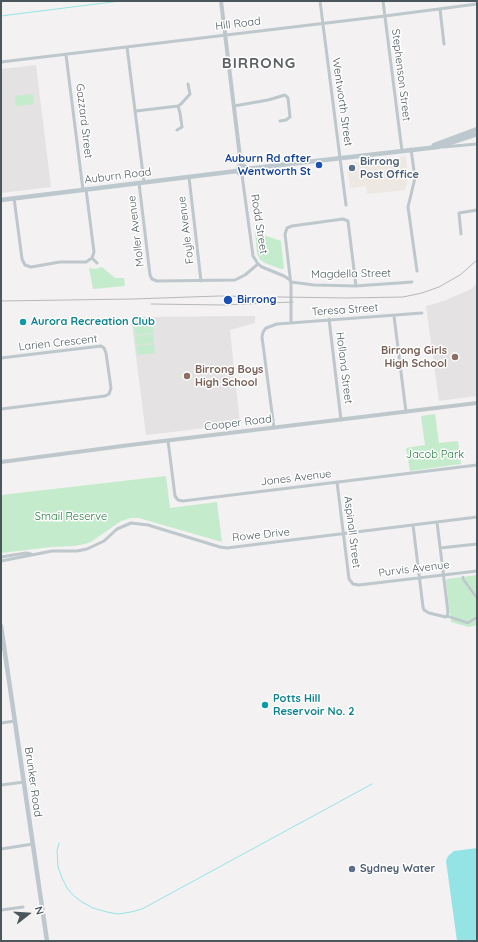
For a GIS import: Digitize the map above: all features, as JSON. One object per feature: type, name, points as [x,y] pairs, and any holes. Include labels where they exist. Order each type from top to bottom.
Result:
[{"type":"main road","points":[[428,147],[477,129]]},
{"type":"main road","points":[[246,169],[246,172],[242,175],[237,171],[241,165],[246,169],[438,147],[477,134]]},
{"type":"main road","name":"Auburn Road","points":[[1,200],[237,171]]},
{"type":"main road","name":"Brunker Road","points":[[1,626],[47,941]]},
{"type":"street","points":[[221,1],[241,165]]},
{"type":"street","name":"Wentworth Street","points":[[320,1],[346,205]]},
{"type":"street","name":"Stephenson Street","points":[[383,1],[402,150]]},
{"type":"street","name":"Hill Road","points":[[1,62],[477,4]]},
{"type":"street","points":[[440,9],[444,44]]},
{"type":"street","name":"Moller Avenue","points":[[127,47],[136,111],[150,276],[152,280],[155,281],[201,281]]},
{"type":"street","name":"Gazzard Street","points":[[66,55],[94,252],[92,258]]},
{"type":"street","points":[[136,111],[178,106],[190,94],[188,84]]},
{"type":"street","points":[[234,106],[268,100],[284,95],[288,98],[290,117],[286,120],[280,121]]},
{"type":"street","points":[[177,130],[182,127],[178,106]]},
{"type":"street","points":[[438,147],[477,144]]},
{"type":"street","points":[[411,149],[415,178],[408,207],[417,271]]},
{"type":"street","name":"Rodd Street","points":[[242,175],[244,181],[252,252],[258,264],[290,281]]},
{"type":"street","name":"Foyle Avenue","points":[[189,177],[201,281]]},
{"type":"street","points":[[14,198],[22,259],[25,265],[31,267],[60,262],[86,262],[92,258],[97,263]]},
{"type":"street","points":[[461,234],[458,213],[477,210]]},
{"type":"street","points":[[291,323],[291,291],[284,234],[287,228],[343,219],[348,221],[356,286]]},
{"type":"street","points":[[201,281],[234,280],[245,275],[258,264]]},
{"type":"street","name":"Magdella Street","points":[[290,281],[314,285],[356,286],[412,282]]},
{"type":"street","name":"Teresa Street","points":[[274,428],[262,337],[263,332],[268,326],[329,319],[422,313]]},
{"type":"street","points":[[394,316],[406,412]]},
{"type":"street","name":"Holland Street","points":[[329,319],[341,420]]},
{"type":"street","name":"Larien Crescent","points":[[1,358],[101,346],[104,348],[106,353],[111,388],[109,394],[105,396],[1,409]]},
{"type":"street","name":"Cooper Road","points":[[1,462],[477,403]]},
{"type":"street","name":"Jones Avenue","points":[[168,441],[175,496],[178,500],[183,501],[477,465]]},
{"type":"street","name":"Aspinall Street","points":[[337,482],[349,579],[353,584]]},
{"type":"street","name":"Rowe Drive","points":[[1,556],[87,549],[104,541],[117,529],[131,523],[148,525],[227,548],[477,517]]},
{"type":"street","points":[[437,522],[448,612],[447,616]]},
{"type":"street","points":[[413,525],[423,607],[427,612],[444,617],[447,616],[468,624],[477,617]]},
{"type":"street","points":[[440,548],[477,544]]},
{"type":"street","name":"Rowe Drive","points":[[1,561],[26,557],[33,554]]},
{"type":"street","name":"Purvis Avenue","points":[[353,584],[359,585],[477,571]]},
{"type":"street","points":[[463,577],[477,598]]},
{"type":"street","points":[[1,723],[15,721]]},
{"type":"street","points":[[1,785],[24,782]]},
{"type":"street","points":[[1,849],[33,844]]},
{"type":"street","points":[[1,910],[23,907]]},
{"type":"shaded area","points":[[36,65],[51,187],[1,193],[1,69]]},
{"type":"shaded area","points":[[406,156],[408,179],[405,190],[367,194],[366,186],[350,188],[347,166],[349,163]]},
{"type":"shaded area","name":"Birrong Girls High School","points":[[477,283],[477,396],[439,401],[426,306],[444,301],[471,289]]},
{"type":"shaded area","name":"Birrong Boys High School","points":[[255,316],[255,323],[230,330],[240,424],[146,435],[131,317]]},
{"type":"green space","points":[[33,94],[34,104],[16,106],[15,96]]},
{"type":"green space","points":[[255,232],[281,241],[284,269],[267,264],[260,260],[257,253]]},
{"type":"green space","points":[[102,267],[115,278],[124,278],[125,286],[93,289],[89,268],[95,269]]},
{"type":"green space","points":[[152,323],[153,333],[135,335],[134,325]]},
{"type":"green space","points":[[153,334],[154,343],[136,345],[135,336]]},
{"type":"green space","points":[[154,344],[155,353],[137,355],[136,346]]},
{"type":"green space","name":"Jacob Park","points":[[435,414],[439,443],[458,441],[461,464],[410,471],[406,448],[425,445],[421,416]]},
{"type":"green space","name":"Smail Reserve","points":[[166,476],[170,508],[217,502],[222,542],[139,518],[131,518],[121,521],[91,542],[85,544],[1,553],[1,495]]},
{"type":"green space","points":[[477,575],[477,625],[469,627],[451,622],[447,579]]},
{"type":"water","points":[[477,848],[477,941],[457,941],[446,861],[448,856],[454,851]]},
{"type":"waterway","points":[[1,16],[120,1]]},
{"type":"waterway","points":[[59,843],[57,851],[58,867],[67,888],[74,896],[93,908],[107,912],[118,914],[131,912],[142,909],[372,784]]},
{"type":"railway","points":[[1,301],[219,296],[346,298],[403,297],[422,293],[439,287],[460,275],[477,260]]},
{"type":"railway","points":[[151,304],[224,305],[293,302]]},
{"type":"place","name":"Auburn Rd after Wentworth St","points":[[319,165]]},
{"type":"place","name":"Birrong Post Office","points":[[352,168]]},
{"type":"place","name":"Birrong","points":[[228,300]]},
{"type":"place","name":"Aurora Recreation Club","points":[[23,322]]},
{"type":"place","name":"Birrong Girls High School","points":[[455,357]]},
{"type":"place","name":"Birrong Boys High School","points":[[187,376]]},
{"type":"place","name":"Potts Hill Reservoir No. 2","points":[[265,705]]},
{"type":"place","name":"Sydney Water","points":[[352,869]]},
{"type":"district","name":"BIRRONG","points":[[259,63]]}]
